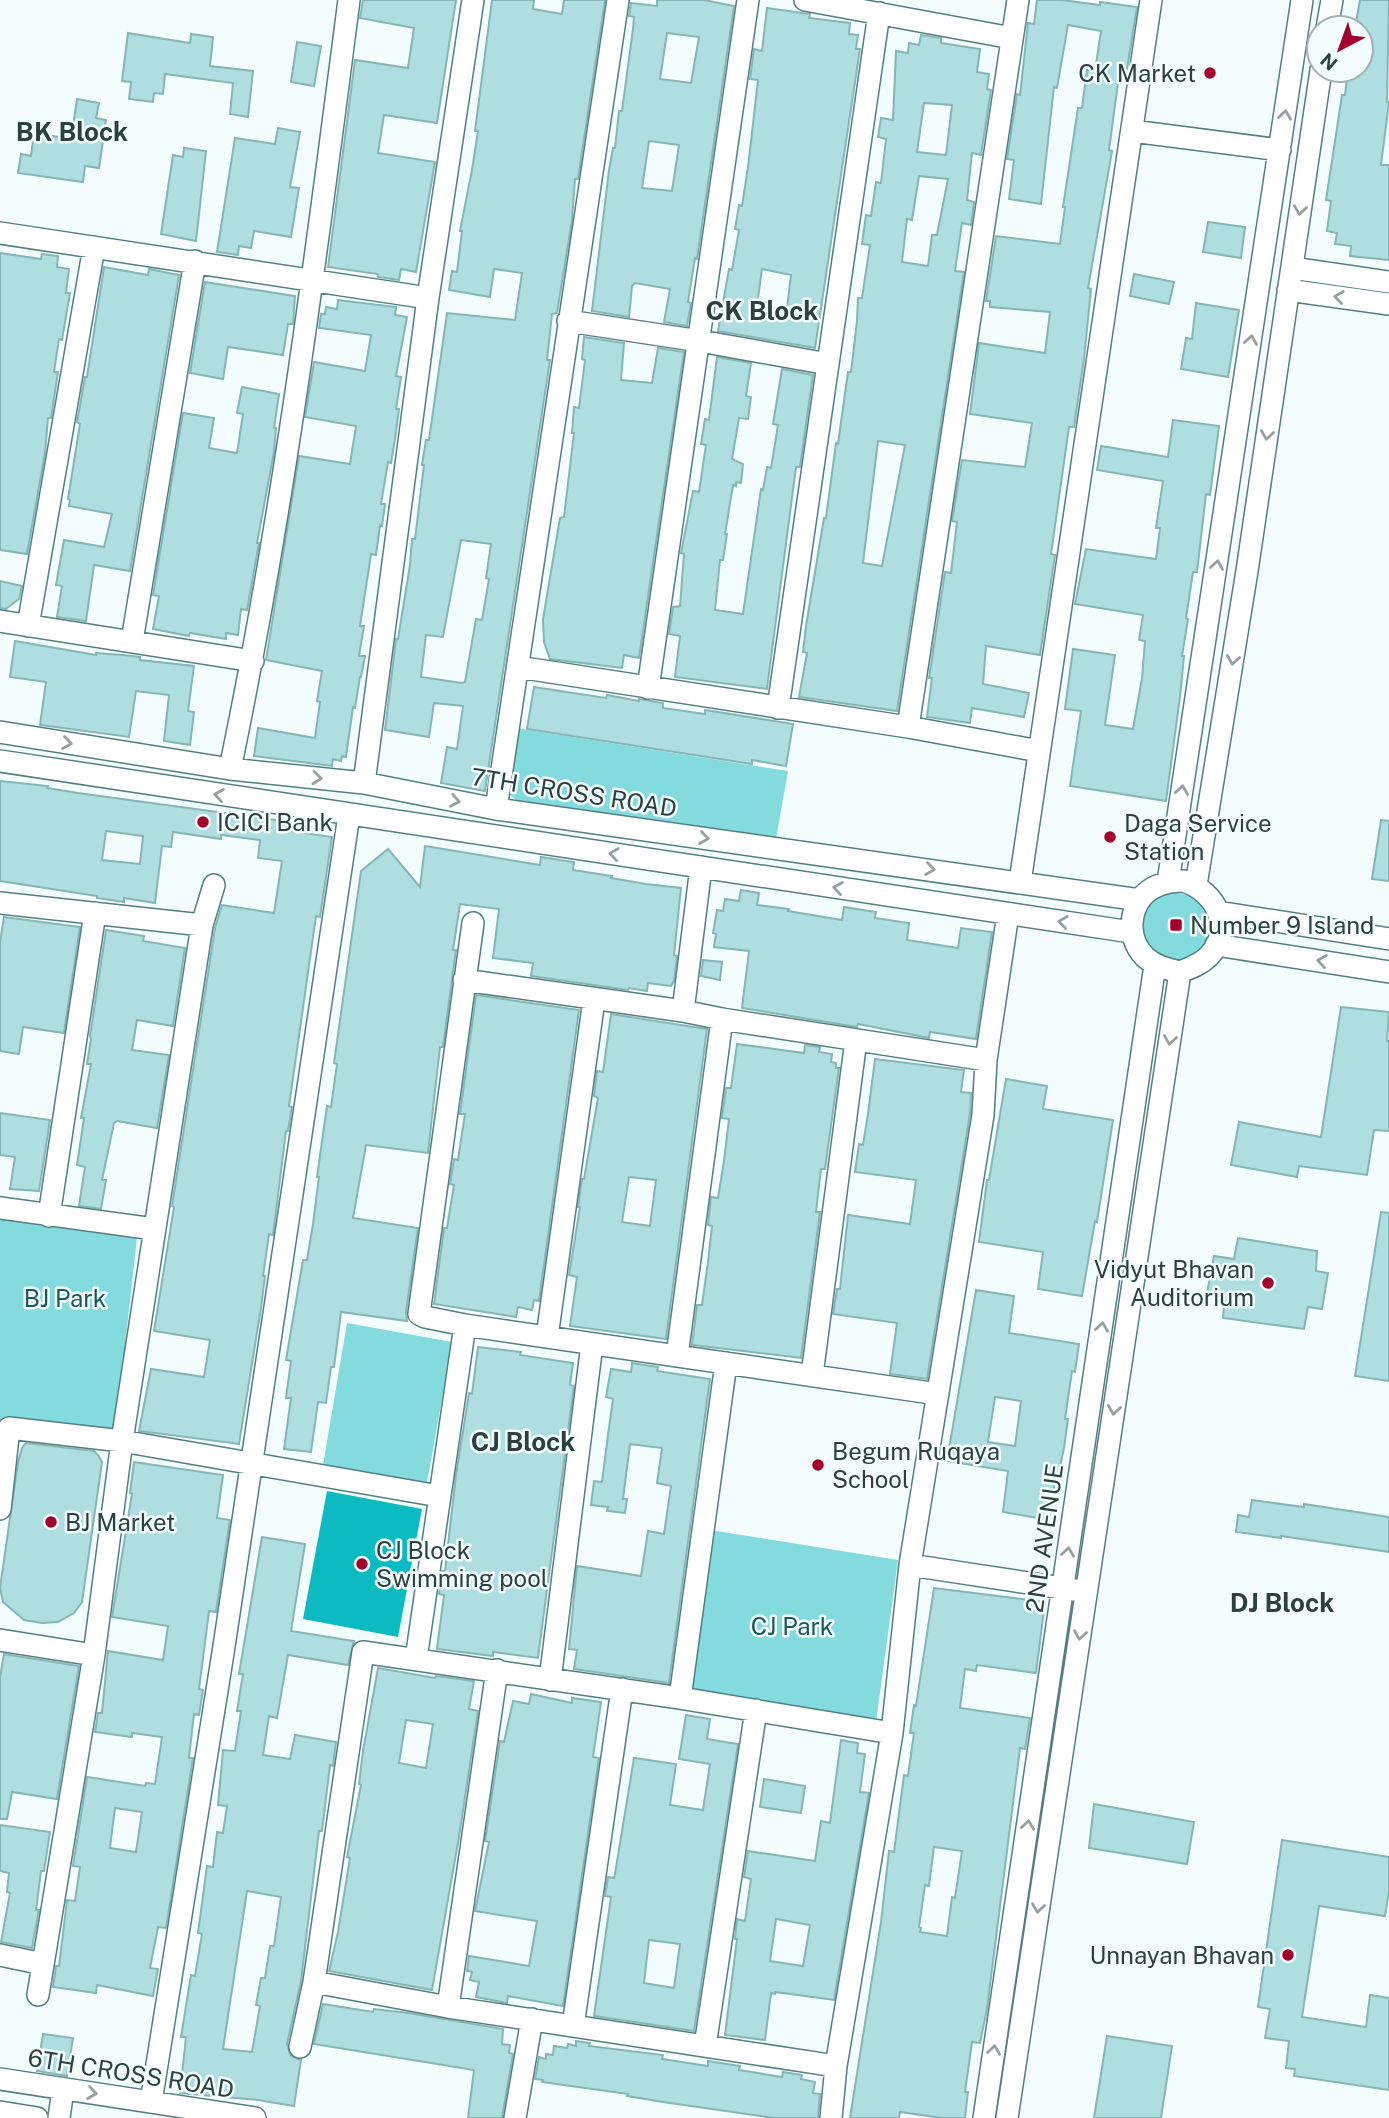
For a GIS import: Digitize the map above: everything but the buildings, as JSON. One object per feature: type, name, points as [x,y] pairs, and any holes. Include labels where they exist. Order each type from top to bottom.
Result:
[{"type":"street","points":[[364,783],[428,298],[474,0]]},
{"type":"street","points":[[496,809],[618,0]]},
{"type":"street","points":[[648,688],[748,0]]},
{"type":"street","points":[[805,0],[1012,38]]},
{"type":"street","points":[[908,727],[1018,0]]},
{"type":"street","points":[[1020,882],[1151,0]]},
{"type":"street","points":[[1168,882],[1302,0]]},
{"type":"street","points":[[230,769],[253,661],[313,280],[344,1]]},
{"type":"street","points":[[778,708],[879,13]]},
{"type":"street","points":[[1196,885],[1247,571],[1319,84]]},
{"type":"street","points":[[1132,131],[1280,150]]},
{"type":"street","points":[[0,233],[428,298]]},
{"type":"street","points":[[28,626],[94,247]]},
{"type":"street","points":[[132,641],[195,261]]},
{"type":"street","points":[[1292,268],[1389,282]]},
{"type":"street","points":[[1289,290],[1389,304]]},
{"type":"street","points":[[568,321],[828,364]]},
{"type":"street","points":[[0,621],[253,661]]},
{"type":"street","points":[[518,667],[908,727],[1039,751]]},
{"type":"street","name":"7TH CROSS ROAD","points":[[0,732],[230,769],[364,783],[496,809],[1140,900]]},
{"type":"street","points":[[146,784],[149,756]]},
{"type":"street","points":[[0,761],[1131,932]]},
{"type":"street","points":[[411,824],[416,793]]},
{"type":"street","points":[[151,2102],[349,815]]},
{"type":"street","points":[[683,1011],[701,867]]},
{"type":"street","points":[[1184,881],[1196,885],[1209,895],[1221,923],[1216,945],[1210,955],[1198,965],[1180,972],[1156,965],[1143,955],[1131,932],[1134,912],[1140,900],[1154,887],[1168,882],[1184,881]]},
{"type":"street","points":[[38,1995],[94,1655],[122,1441],[202,925],[214,885]]},
{"type":"street","points":[[0,903],[202,925]]},
{"type":"street","points":[[1218,912],[1389,939]]},
{"type":"street","points":[[48,1216],[95,913]]},
{"type":"street","points":[[831,2118],[836,2066],[892,1733],[910,1565],[983,1115],[986,1060],[1008,914]]},
{"type":"street","points":[[472,923],[419,1314],[465,1325],[938,1394]]},
{"type":"street","points":[[1216,945],[1389,972]]},
{"type":"street","name":"2ND AVENUE","points":[[984,2118],[1156,965]]},
{"type":"street","name":"2ND AVENUE","points":[[1007,2118],[1180,972]]},
{"type":"street","points":[[464,980],[683,1011],[986,1060]]},
{"type":"street","points":[[547,1337],[594,1000]]},
{"type":"street","points":[[677,1356],[722,1019]]},
{"type":"street","points":[[812,1375],[856,1040]]},
{"type":"street","points":[[0,1208],[154,1229]]},
{"type":"street","points":[[416,1659],[465,1325]]},
{"type":"street","points":[[550,1680],[592,1344]]},
{"type":"street","points":[[680,1698],[726,1363]]},
{"type":"street","points":[[0,1508],[9,1428],[122,1441],[439,1496]]},
{"type":"street","points":[[910,1565],[1087,1592]]},
{"type":"street","points":[[0,1640],[94,1655]]},
{"type":"street","points":[[300,2047],[314,1982],[360,1657],[363,1652],[622,1689],[892,1733]]},
{"type":"street","points":[[448,2007],[497,1670]]},
{"type":"street","points":[[573,2026],[622,1689]]},
{"type":"street","points":[[705,2046],[756,1710]]},
{"type":"street","points":[[0,1955],[43,1964]]},
{"type":"street","points":[[314,1982],[448,2007],[836,2066]]},
{"type":"street","points":[[515,2118],[532,2020]]},
{"type":"street","name":"6TH CROSS ROAD","points":[[0,2079],[247,2117]]},
{"type":"street","points":[[59,2118],[63,2089]]},
{"type":"street","points":[[0,2112],[37,2118]]},
{"type":"green space","points":[[509,727],[788,771],[776,839],[527,808],[511,796],[501,779]]},
{"type":"green space","points":[[1176,893],[1189,896],[1200,903],[1207,914],[1210,927],[1207,940],[1200,951],[1189,958],[1176,961],[1163,958],[1152,951],[1145,940],[1142,927],[1145,914],[1152,903],[1163,896]]},
{"type":"green space","name":"BJ Park","points":[[0,1217],[137,1238],[115,1437],[3,1421],[0,1441]]},
{"type":"green space","points":[[347,1323],[452,1342],[427,1483],[323,1465]]},
{"type":"green space","name":"CJ Park","points":[[710,1530],[898,1560],[876,1722],[686,1692]]},
{"type":"shaded area","name":"CJ Block Swimming pool","points":[[327,1491],[422,1509],[398,1637],[303,1619]]},
{"type":"place","name":"CK Market","points":[[1210,73]]},
{"type":"place","name":"ICICI Bank","points":[[203,822]]},
{"type":"place","name":"Daga Service Station","points":[[1110,837]]},
{"type":"place","name":"Number 9 Island","points":[[1176,925]]},
{"type":"place","name":"Vidyut Bhavan Auditorium","points":[[1268,1283]]},
{"type":"place","name":"Begum Ruqaya School","points":[[818,1465]]},
{"type":"place","name":"BJ Market","points":[[51,1522]]},
{"type":"place","name":"CJ Block Swimming pool","points":[[362,1564]]},
{"type":"place","name":"Unnayan Bhavan","points":[[1288,1955]]},
{"type":"district","name":"BK Block","points":[[72,131]]},
{"type":"district","name":"CK Block","points":[[762,310]]},
{"type":"district","name":"CJ Block","points":[[523,1441]]},
{"type":"district","name":"DJ Block","points":[[1282,1602]]}]
